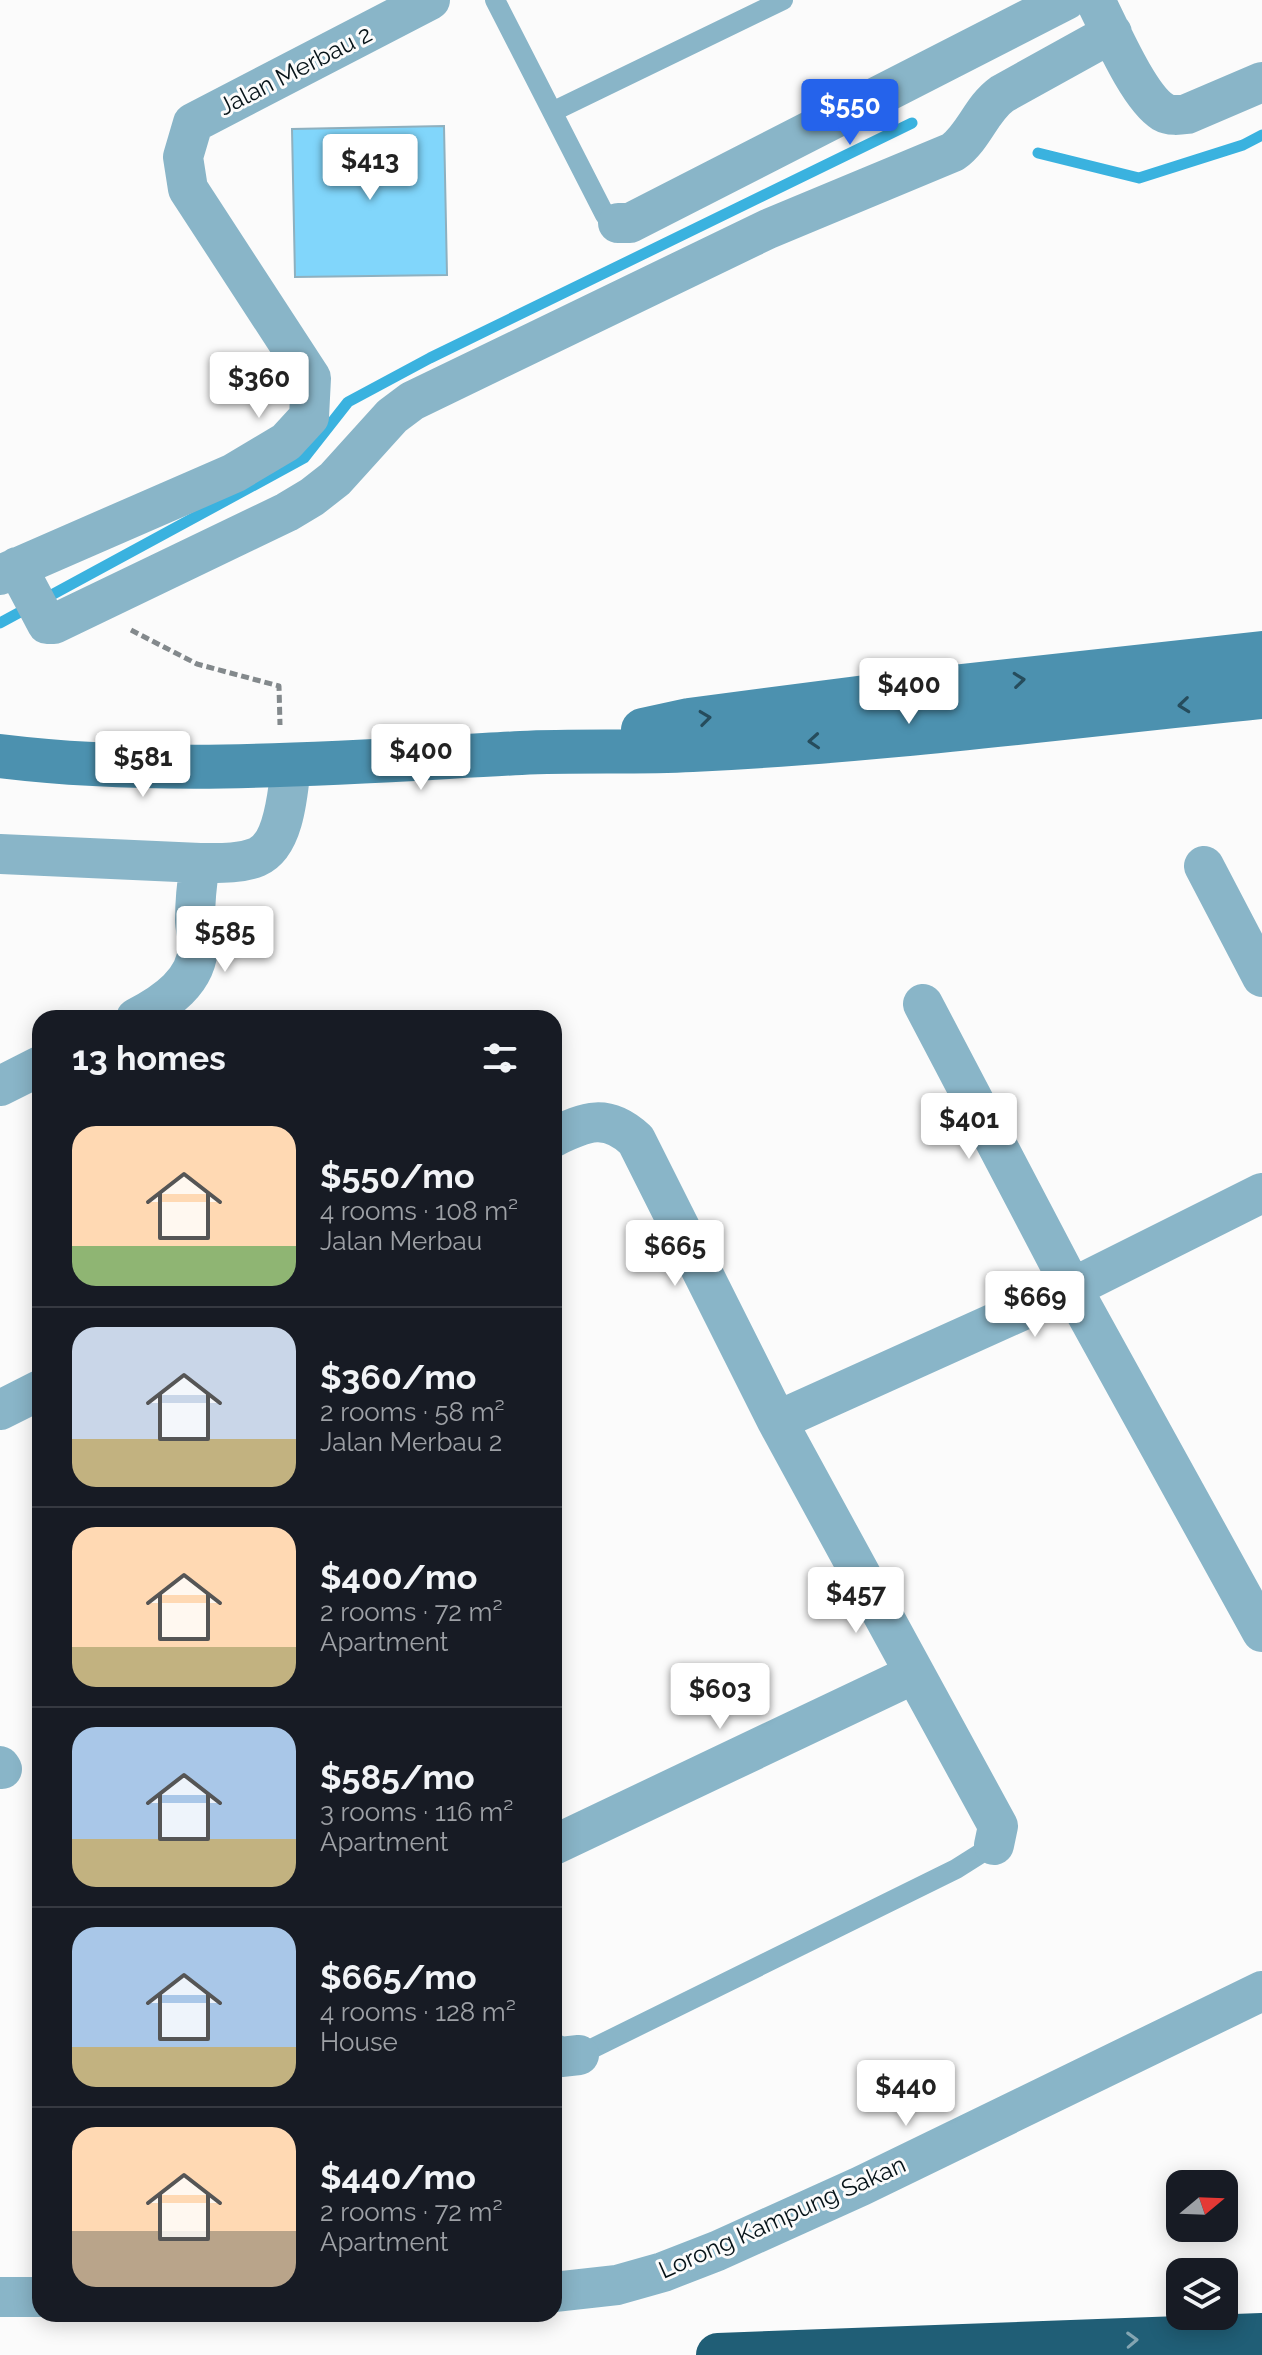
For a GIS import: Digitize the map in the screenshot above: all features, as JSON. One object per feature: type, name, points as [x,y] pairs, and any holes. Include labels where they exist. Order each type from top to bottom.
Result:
[{"type":"highway","points":[[718,2355],[1262,2335]]},
{"type":"main road","points":[[547,751],[689,720],[889,694],[1262,653]]},
{"type":"main road","points":[[0,756],[68,764],[286,765],[547,751],[691,750],[894,736],[1262,697]]},
{"type":"street","name":"Jalan Merbau 2","points":[[13,574],[234,473],[286,442],[309,417],[311,378],[188,189],[183,157],[193,123],[430,0]]},
{"type":"street","points":[[618,223],[630,223],[1066,0]]},
{"type":"street","points":[[13,574],[47,624],[54,624],[287,512],[335,479],[392,416],[412,401],[768,229],[953,152],[964,144],[993,101],[1104,16],[1148,99],[1163,113],[1175,116],[1187,114],[1262,82]]},
{"type":"street","points":[[0,854],[200,863],[227,863],[259,856],[276,837],[287,808],[286,765]]},
{"type":"street","points":[[153,1010],[177,991],[194,968],[198,946],[196,891],[200,863]]},
{"type":"street","points":[[1204,866],[1262,977]]},
{"type":"street","points":[[923,1004],[1072,1288],[1262,1632]]},
{"type":"street","points":[[0,1086],[32,1070]]},
{"type":"street","points":[[562,1133],[579,1125],[600,1121],[623,1127],[636,1140],[777,1421],[998,1826],[994,1845]]},
{"type":"street","points":[[777,1421],[1072,1288],[1262,1193]]},
{"type":"street","points":[[0,1410],[32,1394]]},
{"type":"street","points":[[562,1841],[914,1674]]},
{"type":"street","name":"Lorong Kampung Sakan","points":[[562,2291],[617,2285],[663,2272],[717,2251],[861,2186],[1262,1991]]},
{"type":"street","points":[[0,2297],[32,2297]]},
{"type":"lane","points":[[495,0],[605,215],[618,223]]},
{"type":"lane","points":[[554,111],[783,0]]},
{"type":"lane","points":[[566,2054],[956,1869],[994,1845]]},
{"type":"path","points":[[100,603],[131,630],[197,664],[279,686],[286,765]]},
{"type":"building","points":[[444,126],[447,275],[295,277],[292,129]]},
{"type":"waterway","points":[[0,623],[304,458],[348,402],[430,358],[912,123]]},
{"type":"waterway","points":[[1038,153],[1139,178],[1243,145],[1262,135]]}]
